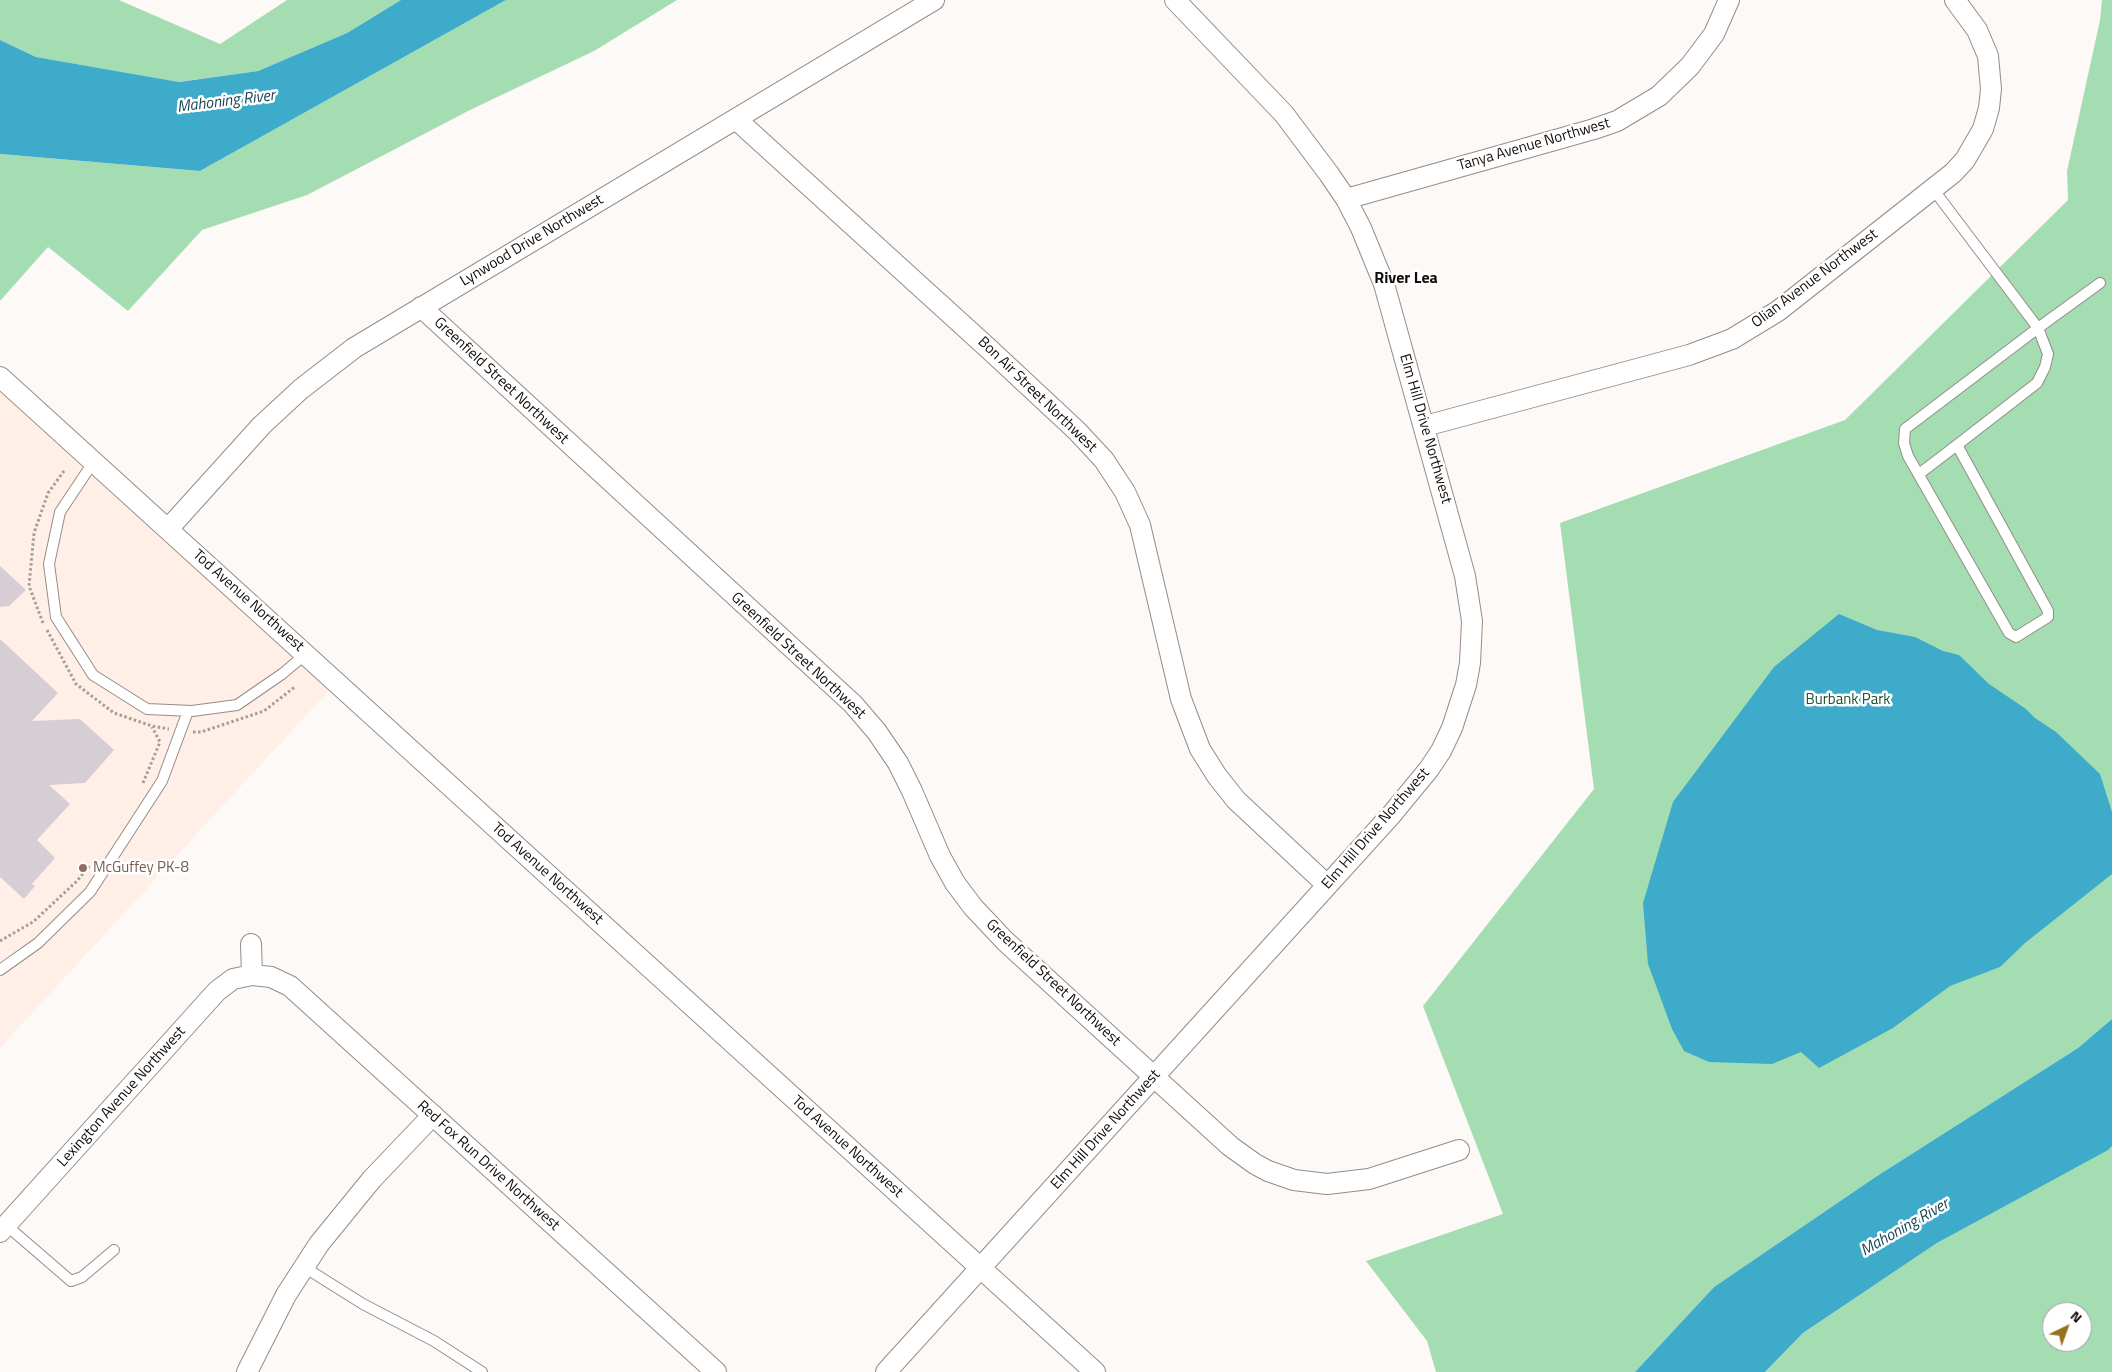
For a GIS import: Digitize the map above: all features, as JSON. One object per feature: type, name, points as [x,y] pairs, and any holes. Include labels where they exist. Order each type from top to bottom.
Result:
[{"type":"street","name":"Lynwood Drive Northwest","points":[[168,529],[262,425],[301,389],[354,348],[737,120],[934,0]]},
{"type":"street","name":"Elm Hill Drive Northwest","points":[[886,1372],[1392,814],[1429,769],[1452,728],[1466,684],[1472,639],[1469,596],[1425,426],[1384,284],[1361,228],[1346,199],[1284,114],[1175,0]]},
{"type":"street","name":"Tanya Avenue Northwest","points":[[1346,199],[1594,129],[1617,120],[1659,96],[1690,66],[1714,34],[1729,0]]},
{"type":"street","name":"Olian Avenue Northwest","points":[[1425,426],[1689,355],[1732,339],[1778,311],[1933,189],[1965,160],[1976,145],[1988,116],[1991,90],[1988,56],[1977,30],[1955,0]]},
{"type":"street","name":"Bon Air Street Northwest","points":[[737,120],[989,349],[1077,431],[1104,460],[1125,492],[1140,525],[1181,699],[1200,749],[1216,776],[1236,800],[1327,886]]},
{"type":"street","name":"Greenfield Street Northwest","points":[[421,307],[853,704],[877,732],[898,763],[940,856],[955,883],[973,908],[1005,941],[1242,1156],[1268,1171],[1294,1180],[1327,1184],[1358,1182],[1459,1150]]},
{"type":"street","name":"Tod Avenue Northwest","points":[[0,377],[1095,1372]]},
{"type":"street","points":[[251,944],[252,975]]},
{"type":"street","name":"Red Fox Run Drive Northwest","points":[[252,975],[271,977],[290,986],[716,1372]]},
{"type":"street","name":"Lexington Avenue Northwest","points":[[3,1228],[217,991],[233,980],[252,975]]},
{"type":"street","points":[[247,1372],[286,1295],[319,1244],[344,1212],[433,1115]]},
{"type":"lane","points":[[1919,474],[2037,383],[2046,367],[2048,354],[2038,328],[1933,189]]},
{"type":"lane","points":[[1957,445],[2048,611],[2048,617],[2016,637],[2009,633],[1908,456],[1904,443],[1905,430],[2100,283]]},
{"type":"lane","points":[[94,461],[60,512],[49,564],[56,617],[93,675],[147,709],[188,710],[237,705],[282,674],[306,654]]},
{"type":"lane","points":[[0,970],[38,943],[90,892],[162,781],[188,710]]},
{"type":"lane","points":[[3,1228],[71,1281],[82,1277],[114,1250]]},
{"type":"lane","points":[[304,1267],[363,1304],[434,1341],[482,1372]]},
{"type":"path","points":[[64,471],[48,493],[34,533],[29,586],[40,619],[76,684],[114,713],[152,726],[180,731],[201,732],[264,711],[296,686]]},
{"type":"path","points":[[140,791],[160,742],[152,726]]},
{"type":"path","points":[[0,941],[33,922],[77,881],[94,859]]},
{"type":"shaded area","name":"McGuffey PK-8","points":[[0,386],[331,688],[0,1048]]},
{"type":"green space","points":[[0,0],[119,0],[220,44],[287,0],[401,0],[347,33],[258,71],[178,82],[36,57],[0,40]]},
{"type":"green space","points":[[506,0],[677,0],[594,51],[470,110],[307,195],[202,230],[128,311],[48,247],[0,301],[0,154],[200,171]]},
{"type":"green space","name":"Burbank Park","points":[[2102,0],[2112,0],[2112,1019],[2078,1048],[1874,1178],[1714,1287],[1635,1372],[1436,1372],[1427,1341],[1366,1261],[1503,1214],[1423,1006],[1594,789],[1560,523],[1845,420],[2068,200],[2067,171],[2100,20]]},
{"type":"green space","points":[[2112,1146],[2112,1372],[1765,1372],[1803,1333],[1937,1243]]},
{"type":"water","name":"Mahoning River","points":[[401,0],[506,0],[200,171],[0,154],[0,40],[36,57],[179,82],[258,71],[347,33]]},
{"type":"water","points":[[1839,614],[1877,630],[1915,637],[1943,651],[1959,655],[1989,684],[2056,732],[2100,774],[2112,812],[2112,874],[2025,943],[2000,967],[1950,986],[1893,1028],[1819,1068],[1801,1052],[1772,1064],[1709,1062],[1684,1051],[1672,1029],[1648,964],[1643,903],[1673,802],[1774,667]]},
{"type":"water","name":"Mahoning River","points":[[2112,1019],[2112,1146],[2108,1150],[1937,1243],[1803,1333],[1765,1372],[1635,1372],[1714,1287],[1874,1178],[2078,1048]]},
{"type":"building","points":[[0,566],[26,590],[9,606],[0,607]]},
{"type":"building","points":[[0,639],[58,693],[32,721],[80,719],[114,750],[85,783],[49,785],[70,804],[37,840],[55,858],[32,884],[35,886],[24,899],[0,877]]},
{"type":"place","name":"McGuffey PK-8","points":[[83,868]]},
{"type":"district","name":"River Lea","points":[[1406,279]]}]
